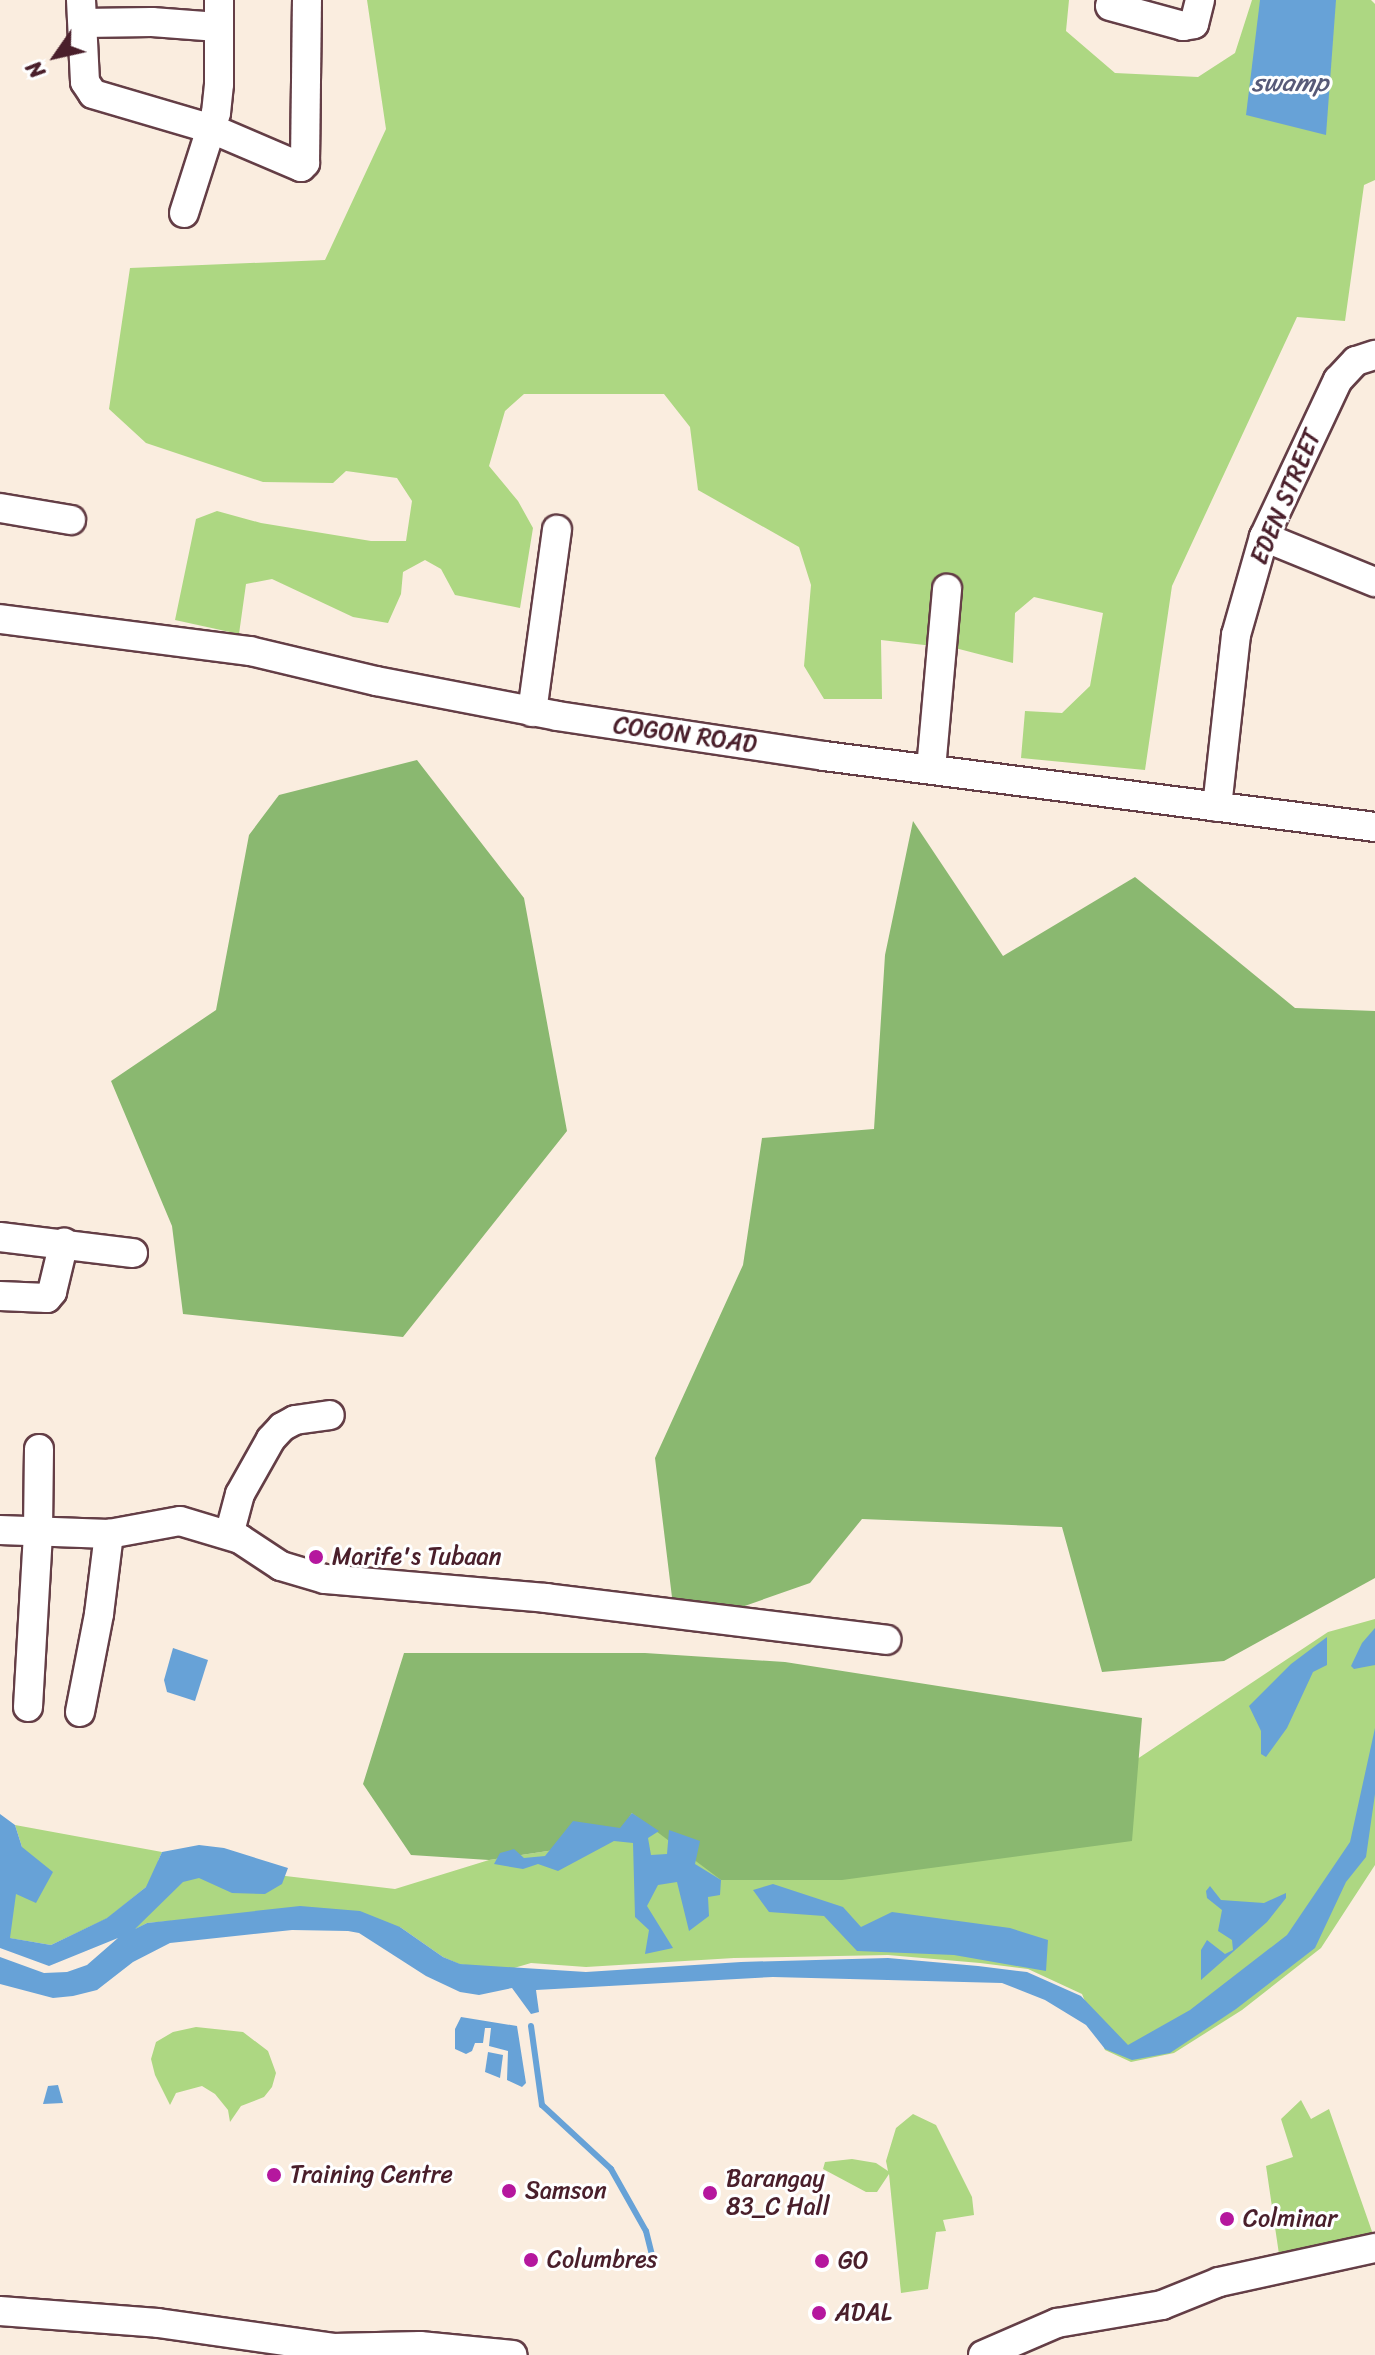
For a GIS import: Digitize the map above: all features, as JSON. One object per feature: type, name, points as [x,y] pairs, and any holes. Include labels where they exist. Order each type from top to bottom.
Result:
[{"type":"street","points":[[184,213],[212,129],[219,84],[218,14],[82,12],[85,82],[93,94],[212,129],[298,167],[305,166],[307,0]]},
{"type":"street","points":[[1110,6],[1183,26],[1194,24],[1200,0]]},
{"type":"street","name":"EDEN STREET","points":[[1217,807],[1236,635],[1264,537],[1338,380],[1346,367],[1375,355]]},
{"type":"street","points":[[0,508],[71,520]]},
{"type":"street","points":[[532,712],[557,530]]},
{"type":"street","points":[[1264,537],[1375,582]]},
{"type":"street","points":[[931,769],[947,589]]},
{"type":"street","name":"COGON ROAD","points":[[0,619],[250,651],[376,681],[532,712],[931,769],[1375,827]]},
{"type":"street","points":[[0,1237],[64,1242],[133,1253]]},
{"type":"street","points":[[0,1296],[47,1298],[52,1292],[64,1242]]},
{"type":"street","points":[[229,1535],[250,1474],[276,1433],[295,1420],[330,1415]]},
{"type":"street","points":[[28,1707],[38,1531],[39,1449]]},
{"type":"street","points":[[0,1530],[109,1534],[180,1521],[240,1539],[281,1566],[325,1579],[546,1598],[886,1640]]},
{"type":"street","points":[[80,1712],[99,1614],[109,1534]]},
{"type":"street","points":[[983,2355],[1057,2323],[1162,2305],[1219,2282],[1375,2248]]},
{"type":"street","points":[[0,2311],[158,2323],[333,2348],[420,2346],[513,2355]]},
{"type":"green space","points":[[367,0],[1069,0],[1066,31],[1115,73],[1198,77],[1235,53],[1252,0],[1371,0],[1375,4],[1375,180],[1364,185],[1345,321],[1297,317],[1172,586],[1145,770],[1021,758],[1025,711],[1062,713],[1090,686],[1103,613],[1034,597],[1015,613],[1013,663],[959,649],[881,640],[882,699],[824,699],[804,666],[811,585],[799,547],[698,490],[690,427],[664,394],[524,394],[505,411],[489,466],[518,501],[533,528],[520,608],[455,595],[441,569],[425,560],[403,572],[401,594],[388,623],[353,617],[272,579],[246,584],[239,634],[175,620],[196,519],[217,511],[261,523],[371,541],[406,541],[412,501],[397,478],[346,471],[333,483],[263,482],[146,443],[109,409],[130,268],[325,260],[386,129]]},
{"type":"green space","points":[[417,760],[524,898],[567,1131],[403,1337],[183,1314],[172,1226],[111,1081],[216,1010],[249,835],[279,795]]},
{"type":"green space","points":[[913,821],[1003,956],[1135,877],[1295,1008],[1375,1011],[1375,1578],[1224,1661],[1102,1672],[1062,1527],[862,1519],[810,1583],[676,1630],[655,1458],[743,1265],[762,1138],[874,1129],[885,955]]},
{"type":"green space","points":[[1375,1619],[1375,1865],[1321,1948],[1242,2010],[1174,2053],[1131,2062],[1105,2050],[1082,1994],[1028,1969],[980,1963],[888,1955],[734,1958],[586,1967],[531,1963],[504,1971],[459,1964],[443,1957],[400,1927],[205,1918],[147,1923],[132,1931],[146,1887],[108,1918],[51,1945],[9,1938],[22,1847],[15,1825],[162,1852],[158,1861],[395,1889],[489,1860],[614,1841],[632,1813],[987,1859],[1328,1632]]},
{"type":"green space","points":[[404,1653],[645,1653],[785,1662],[1142,1718],[1132,1841],[842,1880],[721,1880],[632,1813],[614,1841],[489,1860],[411,1855],[363,1784]]},
{"type":"green space","points":[[196,2027],[243,2032],[268,2051],[276,2073],[272,2087],[264,2097],[241,2106],[230,2122],[228,2110],[215,2094],[202,2086],[176,2093],[170,2105],[155,2075],[151,2059],[156,2042],[173,2032]]},
{"type":"green space","points":[[1301,2100],[1311,2119],[1329,2109],[1375,2240],[1280,2261],[1266,2166],[1293,2157],[1281,2119]]},
{"type":"green space","points":[[913,2114],[936,2125],[972,2197],[974,2215],[943,2220],[946,2231],[936,2232],[928,2289],[901,2293],[889,2174],[877,2192],[866,2192],[823,2169],[825,2162],[852,2159],[876,2163],[888,2171],[886,2161],[896,2128]]},
{"type":"water","name":"swamp","points":[[1260,0],[1336,0],[1326,135],[1246,115]]},
{"type":"water","points":[[1375,1628],[1375,1665],[1354,1669],[1351,1666],[1362,1643]]},
{"type":"water","points":[[1327,1637],[1327,1665],[1313,1672],[1287,1728],[1266,1757],[1261,1754],[1261,1731],[1249,1706],[1291,1664]]},
{"type":"water","points":[[173,1648],[208,1660],[195,1701],[167,1692],[164,1680]]},
{"type":"water","points":[[1375,1728],[1375,1794],[1366,1857],[1346,1882],[1315,1948],[1236,2009],[1170,2053],[1132,2060],[1105,2049],[1086,2025],[1045,2000],[1002,1983],[773,1977],[536,1990],[539,2012],[531,2014],[512,1988],[479,1995],[460,1992],[426,1976],[359,1933],[348,1931],[292,1930],[170,1943],[133,1962],[97,1990],[73,1996],[53,1998],[0,1984],[0,1957],[44,1973],[67,1972],[87,1965],[118,1938],[49,1966],[0,1948],[0,1814],[15,1825],[22,1847],[53,1872],[36,1903],[16,1894],[10,1938],[51,1945],[107,1918],[146,1887],[162,1852],[199,1845],[224,1848],[288,1868],[282,1884],[265,1894],[232,1893],[199,1878],[183,1882],[135,1929],[147,1923],[300,1906],[360,1911],[400,1927],[443,1957],[460,1964],[586,1972],[741,1962],[888,1958],[978,1966],[1027,1972],[1081,1996],[1128,2045],[1190,2010],[1287,1935],[1350,1842]]},
{"type":"water","points":[[632,1813],[659,1831],[648,1838],[651,1855],[667,1854],[669,1830],[700,1841],[695,1864],[721,1880],[720,1895],[708,1897],[709,1916],[689,1931],[677,1882],[658,1885],[647,1906],[673,1948],[645,1954],[649,1930],[635,1917],[633,1843],[614,1841],[558,1871],[538,1864],[523,1869],[494,1864],[500,1853],[514,1849],[524,1858],[545,1856],[573,1821],[620,1828]]},
{"type":"water","points":[[773,1884],[843,1907],[861,1927],[892,1912],[1010,1928],[1048,1940],[1046,1971],[954,1955],[857,1951],[824,1916],[769,1912],[753,1890]]},
{"type":"water","points":[[1210,1886],[1221,1900],[1264,1903],[1286,1893],[1286,1898],[1267,1922],[1201,1980],[1201,1950],[1207,1940],[1225,1954],[1233,1950],[1232,1940],[1218,1931],[1222,1910],[1207,1898],[1206,1891]]},
{"type":"water","points":[[461,2017],[517,2026],[526,2083],[522,2087],[507,2080],[508,2051],[489,2046],[491,2028],[485,2028],[483,2043],[475,2043],[472,2051],[466,2054],[455,2049],[455,2029]]},
{"type":"water","points":[[488,2052],[503,2055],[500,2078],[485,2072]]},
{"type":"water","points":[[58,2085],[63,2103],[43,2104],[48,2086]]},
{"type":"waterway","points":[[531,2026],[542,2105],[611,2169],[646,2231],[653,2259]]},
{"type":"place","name":"Marife's Tubaan","points":[[316,1557]]},
{"type":"place","name":"Training Centre","points":[[274,2175]]},
{"type":"place","name":"Samson","points":[[509,2191]]},
{"type":"place","name":"Barangay 83_C Hall","points":[[710,2193]]},
{"type":"place","name":"Colminar","points":[[1227,2219]]},
{"type":"place","name":"Columbres","points":[[531,2260]]},
{"type":"place","name":"GO","points":[[822,2261]]},
{"type":"place","name":"ADAL","points":[[819,2313]]}]
